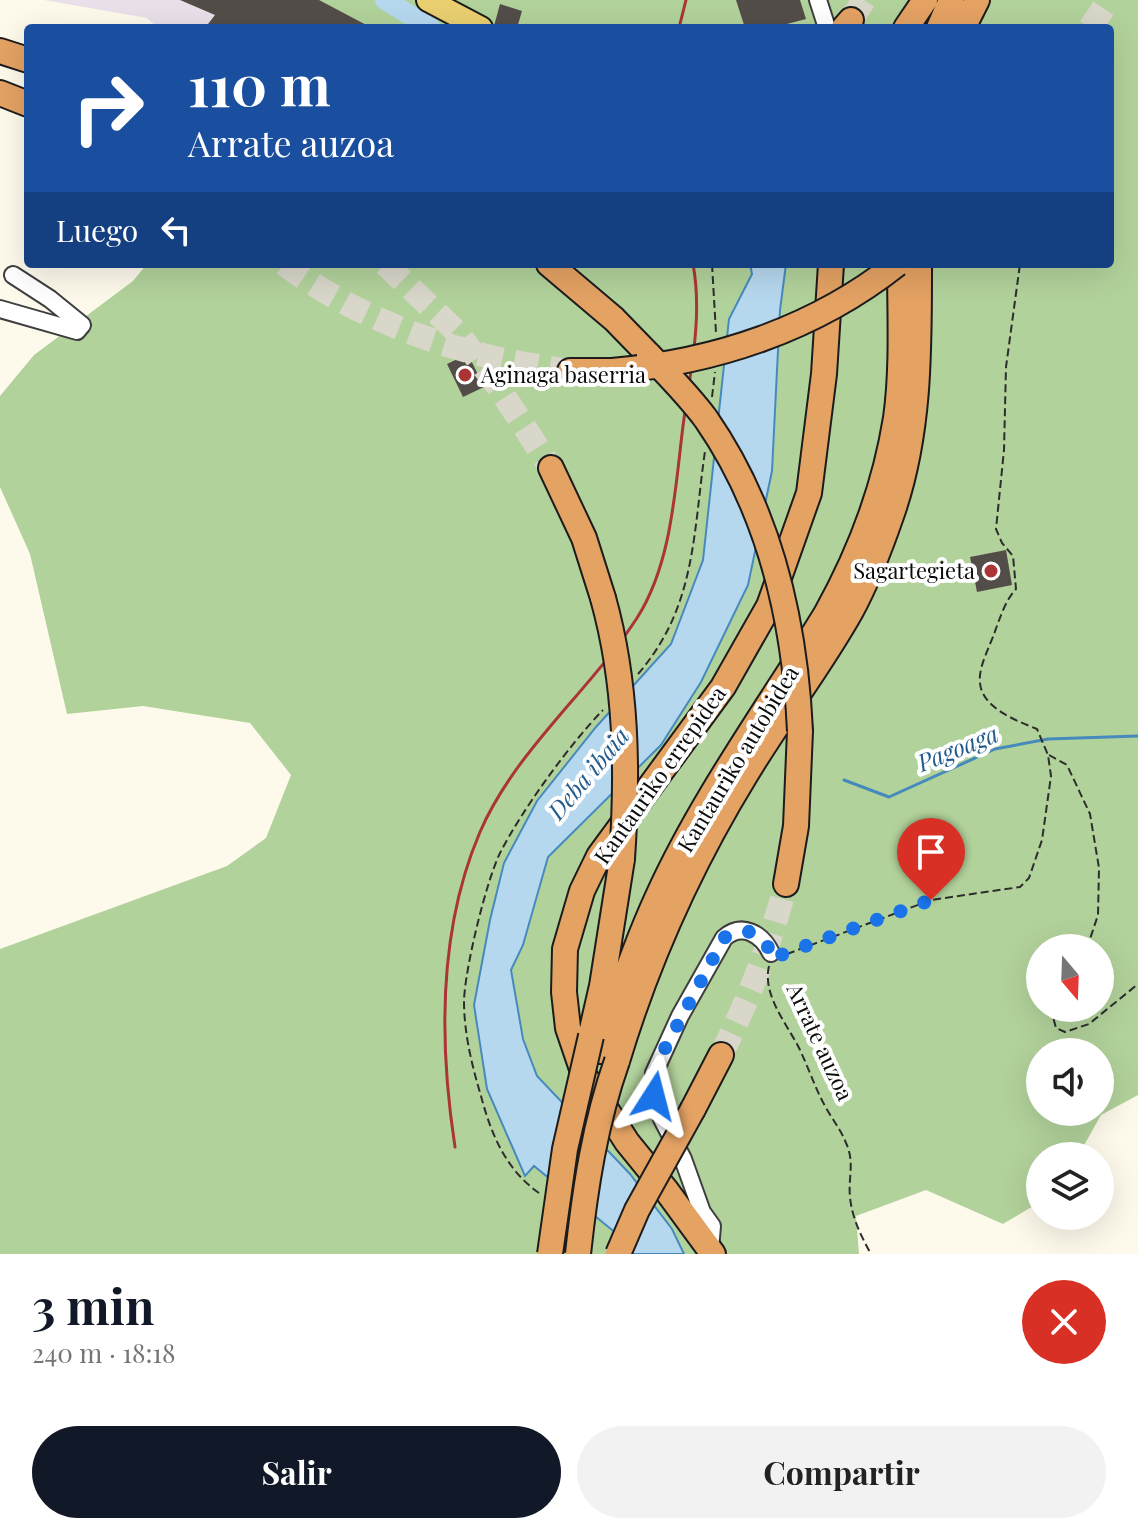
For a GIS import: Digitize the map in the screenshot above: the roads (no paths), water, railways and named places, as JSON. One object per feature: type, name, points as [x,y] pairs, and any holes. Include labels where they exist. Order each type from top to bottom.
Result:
[{"type":"highway","points":[[909,24],[925,0]]},
{"type":"highway","points":[[941,24],[951,0]]},
{"type":"highway","points":[[965,24],[977,0]]},
{"type":"highway","points":[[0,51],[24,59]]},
{"type":"highway","points":[[0,83],[24,91]]},
{"type":"highway","points":[[0,93],[24,102]]},
{"type":"highway","points":[[554,268],[649,355],[704,417],[746,487],[762,527],[787,623],[795,667],[800,731],[796,826],[786,884]]},
{"type":"highway","name":"Kantauriko errepidea","points":[[712,1252],[627,1142],[584,1075],[568,1028],[564,992],[565,949],[582,891],[599,856],[723,687],[769,606],[809,493],[824,374],[831,268]]},
{"type":"highway","points":[[570,371],[612,371],[672,362],[762,340],[788,330],[854,295],[892,268]]},
{"type":"highway","name":"Kantauriko autobidea","points":[[552,1254],[575,1150],[619,992],[658,896],[702,813],[826,614],[865,533],[889,456],[896,414],[898,268]]},
{"type":"highway","name":"Kantauriko autobidea","points":[[603,1049],[638,992],[667,921],[704,844],[852,608],[886,529],[914,426],[919,268]]},
{"type":"highway","points":[[551,468],[584,538],[616,652],[623,712],[626,788],[622,859],[602,986],[607,1088],[593,1151],[578,1254]]},
{"type":"highway","points":[[618,1254],[637,1210],[721,1055]]},
{"type":"main road","points":[[428,0],[473,24]]},
{"type":"street","points":[[818,0],[826,24]]},
{"type":"street","points":[[0,309],[77,331],[82,325],[13,275]]},
{"type":"street","points":[[712,1252],[712,1226],[702,1212],[683,1159],[662,1119],[654,1096],[654,1073],[680,1016],[724,938],[731,932],[748,930],[758,935],[770,956]]},
{"type":"water","points":[[751,268],[785,268],[780,310],[772,471],[748,585],[701,682],[661,745],[548,857],[523,945],[511,970],[523,1039],[537,1076],[630,1174],[672,1229],[684,1254],[625,1254],[617,1234],[534,1166],[525,1176],[487,1089],[474,1005],[504,863],[537,801],[596,727],[671,644],[703,560],[729,319],[752,274]]},
{"type":"waterway","name":"Deba ibaia","points":[[385,0],[424,24]]},
{"type":"waterway","name":"Pagoaga","points":[[844,780],[889,797],[995,749],[1048,739],[1138,736]]},
{"type":"tunnel","points":[[851,20],[864,0]]},
{"type":"tunnel","points":[[1093,24],[1109,0]]},
{"type":"tunnel","points":[[290,268],[329,294],[402,329],[479,354],[570,371]]},
{"type":"tunnel","points":[[389,268],[458,333],[499,388],[551,468]]},
{"type":"tunnel","points":[[721,1055],[758,971],[786,884]]},
{"type":"railway","points":[[680,24],[686,0]]},
{"type":"railway","points":[[455,1147],[446,1068],[446,987],[449,947],[466,869],[480,832],[513,775],[618,645],[649,597],[658,574],[674,500],[694,345],[697,304],[694,268]]},
{"type":"place","name":"Aginaga baserria","points":[[465,375]]},
{"type":"place","name":"Sagartegieta","points":[[991,571]]}]
